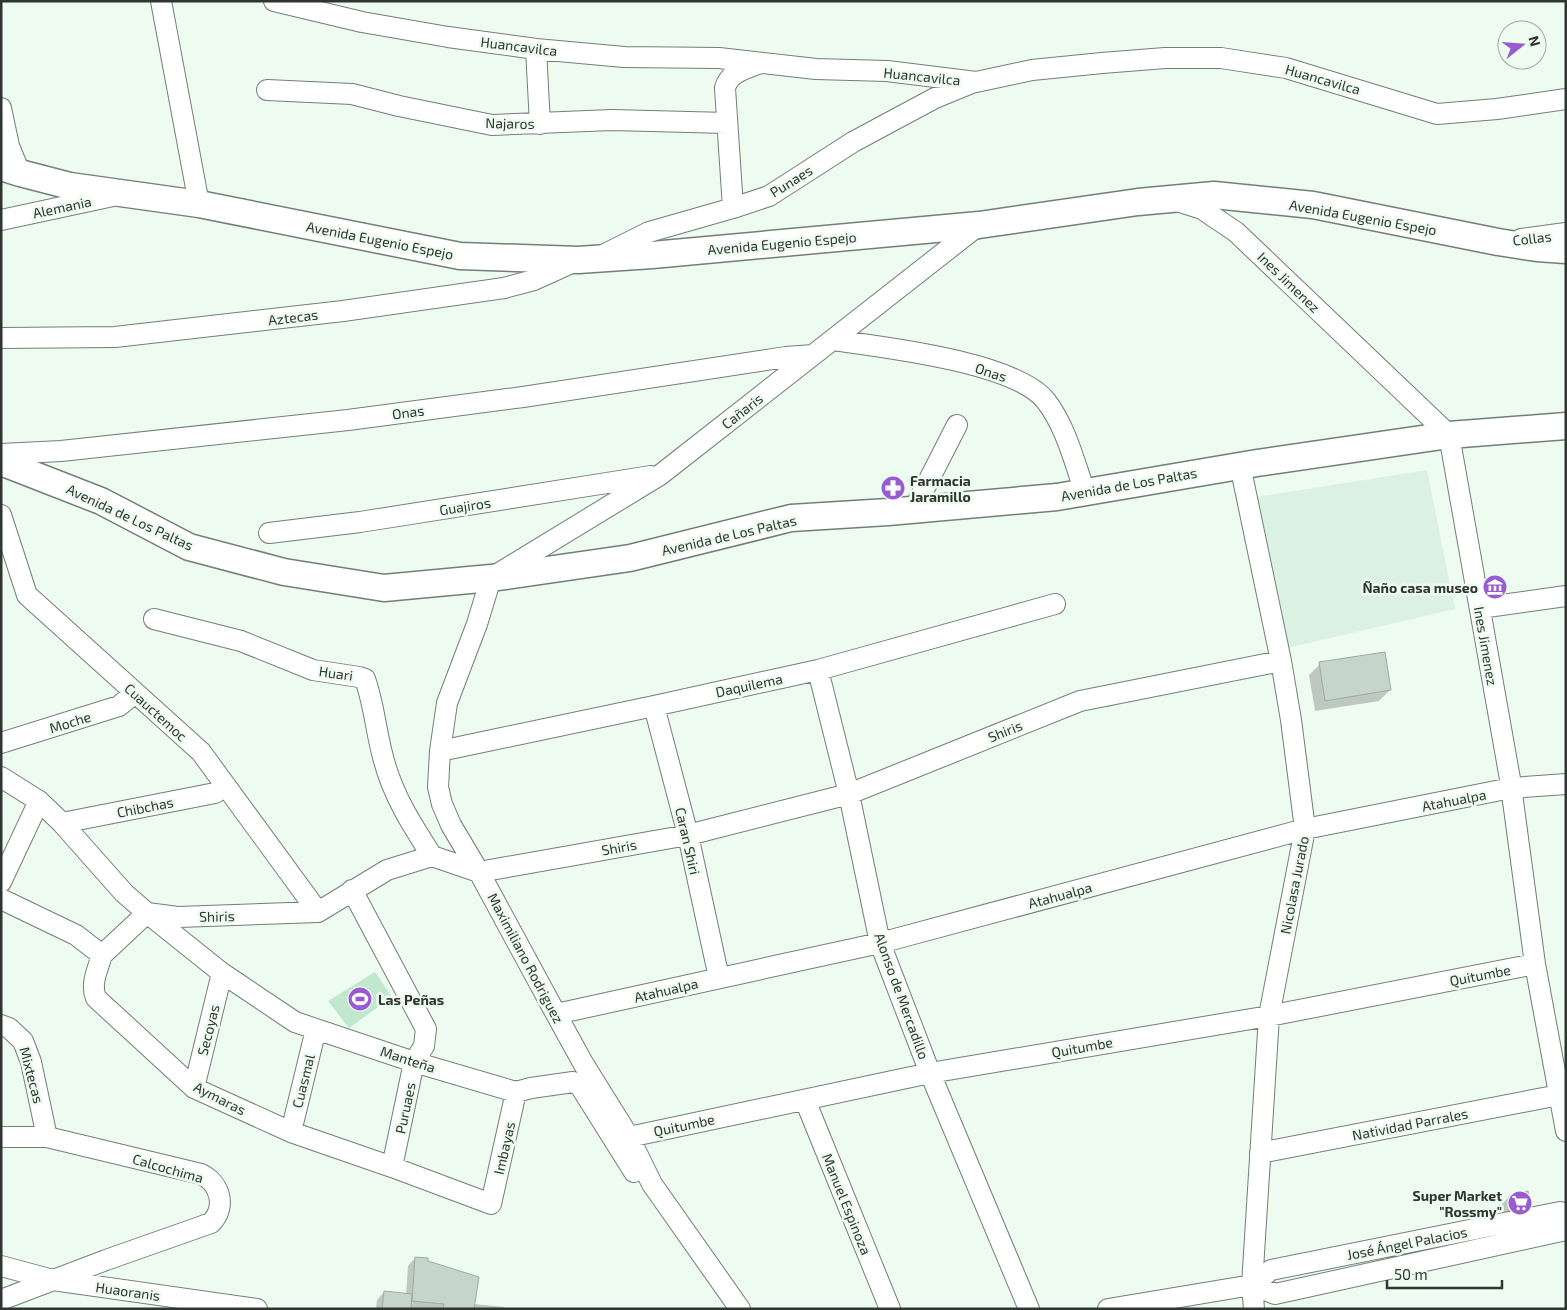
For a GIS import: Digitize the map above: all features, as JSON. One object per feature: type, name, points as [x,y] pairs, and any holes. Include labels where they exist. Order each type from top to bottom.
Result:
[{"type":"main road","name":"Avenida Eugenio Espejo","points":[[8,157],[70,186],[199,204],[460,256],[587,259],[652,255],[979,225],[1138,202],[1214,195],[1313,205],[1498,242],[1566,250]]},
{"type":"main road","name":"Avenida de Los Paltas","points":[[1,462],[101,501],[189,547],[284,572],[384,588],[491,578],[630,558],[791,518],[1057,497],[1240,465],[1449,435],[1566,426]]},
{"type":"street","points":[[161,1],[199,204]]},
{"type":"street","name":"Huancavilca","points":[[274,1],[362,22],[448,37],[536,49],[624,57],[719,58],[816,69],[887,72],[976,82],[1032,70],[1102,63],[1166,58],[1220,58],[1286,68],[1437,114],[1497,109],[1566,99]]},
{"type":"street","points":[[536,49],[540,124]]},
{"type":"street","points":[[733,208],[725,88],[727,81],[735,73],[762,62]]},
{"type":"street","name":"Punaes","points":[[587,259],[649,232],[769,196],[853,142],[935,98],[976,82]]},
{"type":"street","name":"Najaros","points":[[266,90],[352,94],[492,125],[612,120],[727,123]]},
{"type":"street","points":[[1,108],[8,157]]},
{"type":"street","name":"Alemania","points":[[1,220],[122,194]]},
{"type":"street","name":"Ines Jimenez","points":[[1170,200],[1202,209],[1236,232],[1449,435],[1511,788],[1535,964],[1566,1131]]},
{"type":"street","name":"Cañaris","points":[[491,578],[660,475],[979,225]]},
{"type":"street","name":"Collas","points":[[1498,242],[1566,234]]},
{"type":"street","name":"Aztecas","points":[[1,338],[115,338],[342,311],[504,288],[534,280],[587,259]]},
{"type":"street","name":"Onas","points":[[833,340],[890,348],[988,368],[1026,384],[1045,400],[1063,430],[1085,492]]},
{"type":"street","name":"Onas","points":[[1,454],[61,451],[348,420],[523,397],[786,357],[813,355]]},
{"type":"street","points":[[914,509],[957,426]]},
{"type":"street","name":"Nicolasa Jurado","points":[[1240,465],[1281,661],[1291,720],[1305,829],[1269,1016],[1252,1285],[1254,1309]]},
{"type":"street","name":"Guajiros","points":[[270,533],[360,522],[660,475]]},
{"type":"street","name":"Cuauctemoc","points":[[1,515],[27,595],[201,752],[318,912]]},
{"type":"street","name":"Maximiliano Rodriguez","points":[[491,578],[477,624],[446,703],[440,750],[438,787],[442,804],[451,825],[480,872],[583,1063],[629,1137],[652,1184],[740,1309]]},
{"type":"street","points":[[1480,608],[1566,596]]},
{"type":"street","name":"Daquilema","points":[[440,750],[818,670],[1055,604]]},
{"type":"street","name":"Huari","points":[[154,619],[240,641],[313,670],[365,679],[383,758],[390,779],[404,813],[432,856]]},
{"type":"street","name":"Shiris","points":[[432,856],[480,872],[688,835],[849,794],[1080,701],[1281,661]]},
{"type":"street","name":"Alonso de Mercadillo","points":[[818,670],[849,794],[880,943],[930,1073],[1029,1309]]},
{"type":"street","name":"Moche","points":[[1,743],[119,706],[135,693]]},
{"type":"street","name":"Caran Shiri","points":[[654,706],[688,835],[719,978]]},
{"type":"street","points":[[1,777],[39,801],[62,823],[124,893],[147,913],[102,955],[76,935],[1,899]]},
{"type":"street","name":"Atahualpa","points":[[556,1014],[880,943],[1305,829],[1511,788],[1566,784]]},
{"type":"street","name":"Chibchas","points":[[62,823],[215,793],[225,786]]},
{"type":"street","points":[[1,882],[39,801]]},
{"type":"street","points":[[318,912],[387,870],[432,856]]},
{"type":"street","name":"Puruaes","points":[[352,890],[426,1029],[424,1046],[414,1062],[392,1168]]},
{"type":"street","name":"Shiris","points":[[147,913],[178,917],[318,912]]},
{"type":"street","name":"Manteña","points":[[147,913],[222,973],[295,1022],[414,1062],[516,1092],[573,1082],[580,1086],[635,1174],[652,1184]]},
{"type":"street","name":"Aymaras","points":[[102,955],[94,982],[93,991],[96,998],[194,1088],[291,1132],[491,1204]]},
{"type":"street","name":"Quitumbe","points":[[629,1137],[930,1073],[1269,1016],[1535,964]]},
{"type":"street","name":"Secoyas","points":[[194,1088],[222,973]]},
{"type":"street","name":"Mixtecas","points":[[1,1025],[9,1028],[23,1041],[31,1062],[47,1137]]},
{"type":"street","name":"Cuasmal","points":[[291,1132],[316,1029]]},
{"type":"street","name":"Imbayas","points":[[491,1204],[516,1092]]},
{"type":"street","name":"Natividad Parrales","points":[[1260,1153],[1559,1095]]},
{"type":"street","name":"Manuel Espinoza","points":[[805,1100],[890,1309]]},
{"type":"street","name":"Calcochima","points":[[1,1136],[47,1137],[201,1174],[217,1188],[220,1202],[216,1218],[211,1223],[1,1300]]},
{"type":"street","name":"José Ángel Palacios","points":[[1108,1309],[1252,1285],[1271,1270],[1560,1212],[1566,1214]]},
{"type":"street","name":"José Ángel Palacios","points":[[1252,1285],[1276,1294],[1566,1230]]},
{"type":"street","name":"Huaoranis","points":[[1,1266],[53,1280],[257,1309]]},
{"type":"shaded area","points":[[1427,470],[1455,609],[1287,648],[1258,497]]},
{"type":"green space","name":"Las Peñas","points":[[375,972],[392,997],[349,1028],[328,1001]]},
{"type":"building","points":[[1385,652],[1391,690],[1325,701],[1319,662]]},
{"type":"building","name":"Super Market \"Rossmy\"","points":[[1528,1191],[1531,1206],[1512,1210],[1509,1196]]},
{"type":"building","points":[[415,1257],[428,1258],[428,1261],[479,1277],[474,1309],[443,1309],[444,1304],[412,1301]]},
{"type":"building","points":[[384,1291],[412,1294],[411,1309],[382,1309]]},
{"type":"place","name":"Farmacia Jaramillo","points":[[893,488]]},
{"type":"place","name":"Ñaño casa museo","points":[[1495,587]]},
{"type":"place","name":"Las Peñas","points":[[360,999]]},
{"type":"place","name":"Super Market \"Rossmy\"","points":[[1520,1203]]}]
